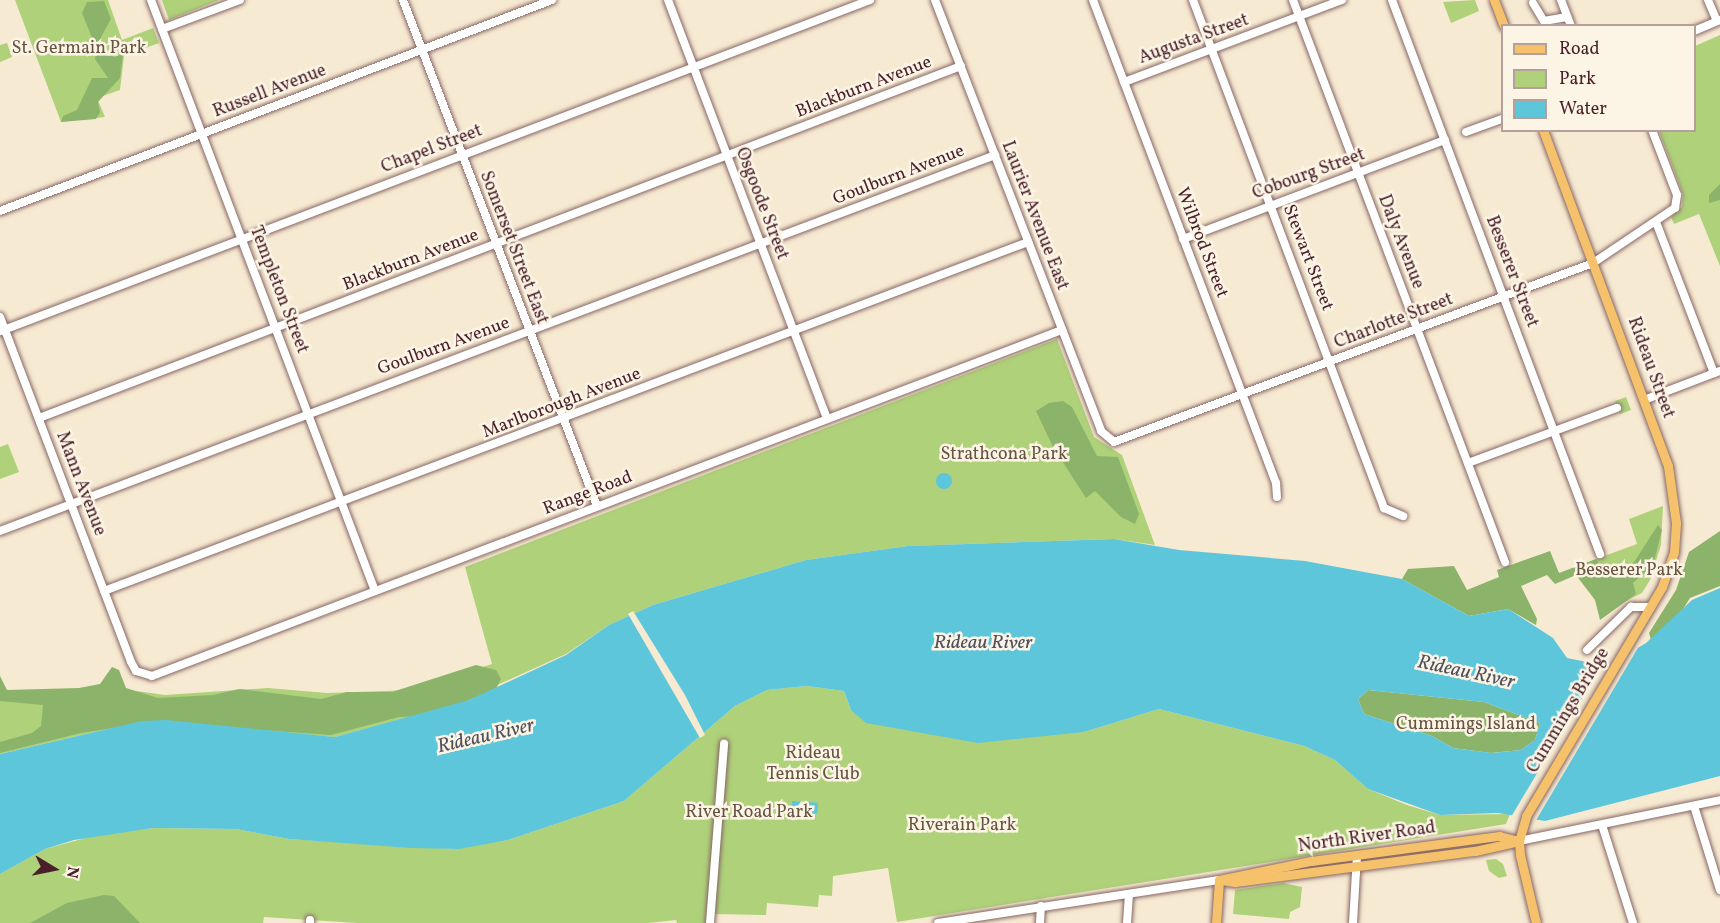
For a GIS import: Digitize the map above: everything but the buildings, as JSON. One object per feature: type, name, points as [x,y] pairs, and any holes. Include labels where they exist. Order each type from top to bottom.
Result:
[{"type":"main road","points":[[1494,0],[1503,24]]},
{"type":"main road","name":"Rideau Street","points":[[1545,132],[1670,473],[1676,511],[1672,558],[1644,619]]},
{"type":"main road","name":"Cummings Bridge","points":[[1519,841],[1524,820],[1644,619]]},
{"type":"main road","points":[[1519,841],[1536,923]]},
{"type":"main road","name":"North River Road","points":[[1219,880],[1357,860],[1501,847],[1519,841]]},
{"type":"main road","points":[[1216,923],[1219,880]]},
{"type":"street","name":"Templeton Street","points":[[151,0],[278,329],[340,502],[375,591]]},
{"type":"street","points":[[162,29],[240,0]]},
{"type":"street","name":"Somerset Street East","points":[[404,0],[461,155],[597,506]]},
{"type":"street","name":"Russell Avenue","points":[[0,211],[552,0]]},
{"type":"street","name":"Osgoode Street","points":[[668,0],[827,419]]},
{"type":"street","name":"Chapel Street","points":[[2,330],[870,0]]},
{"type":"street","name":"Laurier Avenue East","points":[[935,0],[1101,431],[1110,440]]},
{"type":"street","name":"Wilbrod Street","points":[[1093,0],[1242,395],[1277,497]]},
{"type":"street","name":"Stewart Street","points":[[1193,0],[1384,508],[1403,516]]},
{"type":"street","name":"Daly Avenue","points":[[1293,0],[1505,562]]},
{"type":"street","name":"Augusta Street","points":[[1124,82],[1342,0]]},
{"type":"street","name":"Besserer Street","points":[[1392,0],[1600,555]]},
{"type":"street","points":[[1561,0],[1570,24]]},
{"type":"street","points":[[1696,31],[1719,20],[1708,0]]},
{"type":"street","points":[[1533,3],[1544,21],[1567,17]]},
{"type":"street","name":"Blackburn Avenue","points":[[39,418],[278,329],[961,66]]},
{"type":"street","points":[[1466,132],[1501,120]]},
{"type":"street","name":"Charlotte Street","points":[[1110,440],[1122,441],[1593,263],[1656,222],[1676,204],[1677,195],[1653,132]]},
{"type":"street","name":"Cobourg Street","points":[[1183,239],[1445,140]]},
{"type":"street","name":"Goulburn Avenue","points":[[0,531],[760,245],[995,154]]},
{"type":"street","points":[[1644,400],[1717,372],[1656,222]]},
{"type":"street","name":"Marlborough Avenue","points":[[104,591],[563,420],[1028,242]]},
{"type":"street","name":"Mann Avenue","points":[[0,317],[2,330],[39,418],[130,662]]},
{"type":"street","name":"Range Road","points":[[130,662],[136,672],[152,676],[1062,330]]},
{"type":"street","points":[[1468,463],[1617,408]]},
{"type":"street","points":[[1587,650],[1627,609],[1651,607]]},
{"type":"street","points":[[710,923],[724,744]]},
{"type":"street","name":"North River Road","points":[[1519,841],[1720,800]]},
{"type":"street","points":[[1694,806],[1720,890]]},
{"type":"street","points":[[1602,825],[1633,923]]},
{"type":"street","points":[[1353,923],[1357,860]]},
{"type":"street","name":"North River Road","points":[[938,923],[1219,880]]},
{"type":"street","points":[[1127,923],[1129,894]]},
{"type":"street","points":[[1040,923],[1041,906]]},
{"type":"green space","name":"St. Germain Park","points":[[15,0],[108,0],[122,40],[153,28],[159,43],[124,56],[120,90],[97,98],[105,117],[61,122]]},
{"type":"green space","points":[[162,0],[219,0],[169,20]]},
{"type":"green space","points":[[1475,0],[1479,11],[1451,23],[1443,2]]},
{"type":"green space","points":[[104,1],[111,19],[101,37],[105,50],[114,57],[123,54],[120,78],[98,102],[100,112],[96,119],[61,122],[63,116],[77,110],[92,78],[108,78],[95,59],[97,50],[82,13],[87,2]]},
{"type":"green space","points":[[1720,35],[1720,266],[1699,214],[1674,224],[1671,217],[1682,207],[1683,194],[1659,132],[1696,132],[1696,46]]},
{"type":"green space","points":[[7,43],[12,57],[0,62],[0,45]]},
{"type":"green space","points":[[1720,184],[1720,200],[1709,203],[1709,195]]},
{"type":"green space","name":"Strathcona Park","points":[[1057,339],[1094,437],[1122,455],[1155,545],[1114,539],[908,546],[806,560],[653,605],[609,625],[566,654],[453,705],[335,737],[142,721],[0,754],[0,694],[107,687],[165,695],[268,688],[327,693],[412,690],[492,664],[465,567]]},
{"type":"green space","points":[[1626,397],[1631,410],[1620,414],[1615,401]]},
{"type":"green space","points":[[1063,401],[1072,407],[1097,456],[1118,457],[1139,514],[1135,524],[1121,517],[1095,491],[1086,498],[1053,447],[1036,411],[1049,403]]},
{"type":"green space","points":[[8,444],[19,472],[0,479],[0,447]]},
{"type":"green space","name":"Besserer Park","points":[[1663,506],[1661,545],[1650,580],[1642,593],[1616,606],[1596,559],[1637,544],[1629,519]]},
{"type":"green space","points":[[1658,525],[1662,530],[1653,565],[1633,583],[1636,594],[1600,620],[1595,600],[1576,575],[1555,584],[1547,575],[1521,586],[1537,619],[1536,625],[1508,609],[1469,616],[1402,579],[1408,569],[1454,566],[1467,590],[1499,577],[1497,570],[1550,551],[1559,573],[1596,559],[1600,565],[1629,570]]},
{"type":"green space","points":[[1720,531],[1720,586],[1690,598],[1681,612],[1651,640],[1649,633],[1676,590],[1689,552]]},
{"type":"green space","points":[[476,665],[496,670],[501,679],[496,689],[430,716],[399,717],[331,735],[153,722],[81,733],[0,753],[0,742],[32,733],[41,726],[43,705],[0,701],[0,676],[7,690],[79,688],[100,684],[112,667],[119,670],[126,688],[158,698],[213,695],[239,689],[321,699],[347,692],[392,692]]},
{"type":"green space","points":[[807,686],[844,691],[851,710],[1084,732],[1159,709],[1304,746],[1335,760],[1368,789],[1407,805],[1440,815],[1510,814],[1506,824],[897,922],[888,868],[833,876],[832,896],[819,895],[818,907],[767,903],[766,915],[715,914],[714,923],[677,923],[676,920],[648,923],[357,923],[264,917],[263,923],[0,923],[0,874],[45,849],[93,836],[153,828],[236,829],[289,839],[453,849],[508,840],[624,801],[735,706],[767,690]]},
{"type":"green space","name":"Cummings Island","points":[[1368,690],[1484,702],[1540,723],[1535,740],[1521,750],[1491,753],[1453,748],[1432,736],[1364,714],[1358,699]]},
{"type":"green space","points":[[1496,859],[1503,864],[1507,876],[1499,878],[1489,871],[1486,860]]},
{"type":"green space","points":[[1283,883],[1302,887],[1300,907],[1290,912],[1289,919],[1233,914],[1235,890]]},
{"type":"green space","points":[[104,895],[114,896],[140,923],[30,923],[67,903]]},
{"type":"water","points":[[944,473],[952,481],[944,489],[936,481]]},
{"type":"water","name":"Rideau River","points":[[1114,539],[1179,550],[1305,561],[1402,579],[1469,616],[1508,609],[1553,638],[1567,658],[1587,662],[1601,670],[1646,643],[1692,600],[1720,588],[1720,776],[1545,821],[1498,813],[1440,815],[1368,789],[1335,760],[1304,746],[1159,709],[1084,732],[978,743],[866,723],[851,710],[844,691],[807,686],[767,690],[735,706],[624,801],[508,840],[459,849],[411,848],[289,839],[236,829],[153,828],[74,840],[45,849],[0,874],[0,754],[142,721],[166,720],[335,737],[469,700],[566,655],[609,625],[653,605],[806,560],[908,546]],"holes":[[[1368,690],[1484,702],[1540,723],[1535,740],[1521,750],[1492,753],[1453,748],[1432,736],[1364,714],[1358,699]]]},
{"type":"water","points":[[792,801],[818,803],[817,814],[791,812]]},
{"type":"pier","points":[[633,611],[685,695],[705,735],[700,738],[628,614]]},
{"type":"pier","points":[[1642,641],[1535,822],[1511,817],[1601,666]]},
{"type":"park label","name":"Rideau Tennis Club","points":[[813,765]]},
{"type":"park label","name":"River Road Park","points":[[749,813]]},
{"type":"park label","name":"Riverain Park","points":[[962,826]]}]
